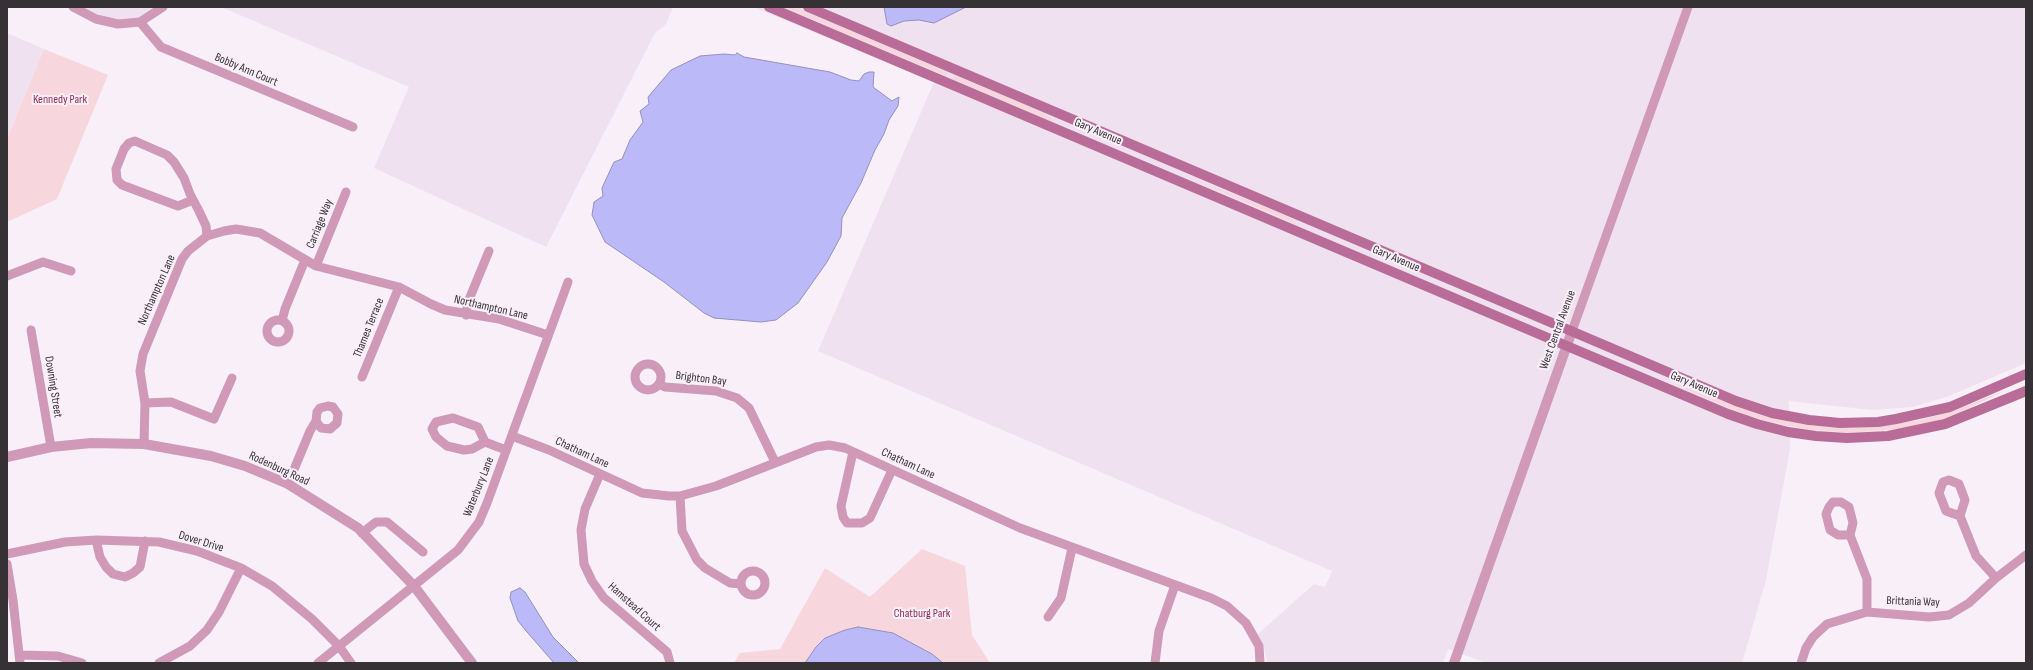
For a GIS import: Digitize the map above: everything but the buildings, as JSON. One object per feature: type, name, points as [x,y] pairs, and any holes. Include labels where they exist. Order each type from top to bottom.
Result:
[{"type":"main road","name":"Gary Avenue","points":[[769,7],[1742,419],[1788,432],[1816,436],[1874,437],[1930,428],[1974,413],[2026,391]]},
{"type":"main road","name":"Gary Avenue","points":[[808,7],[1754,408],[1793,418],[1816,421],[1878,422],[1914,416],[1950,406],[2026,374]]},
{"type":"street","points":[[73,7],[106,22],[118,24],[140,22],[163,7]]},
{"type":"street","name":"West Central Avenue","points":[[1454,663],[1688,7]]},
{"type":"street","name":"Bobby Ann Court","points":[[140,22],[161,47],[353,127]]},
{"type":"street","points":[[193,200],[178,206],[122,185],[117,180],[116,170],[124,149],[129,143],[135,141],[167,155],[174,162],[184,178],[206,226],[207,236]]},
{"type":"street","name":"Carriage Way","points":[[316,266],[346,192]]},
{"type":"street","name":"Northampton Lane","points":[[144,444],[145,403],[140,371],[143,354],[182,258],[196,244],[207,236],[236,229],[260,233],[316,266],[399,287],[430,304],[466,315],[499,319],[548,335]]},
{"type":"street","points":[[466,315],[468,302],[489,251]]},
{"type":"street","points":[[282,321],[285,309],[305,260]]},
{"type":"street","points":[[7,276],[43,262],[71,271]]},
{"type":"street","name":"Waterbury Lane","points":[[318,663],[458,550],[470,534],[487,503],[568,282]]},
{"type":"street","name":"Thames Terrace","points":[[362,377],[399,287]]},
{"type":"street","name":"Downing Street","points":[[32,330],[50,447]]},
{"type":"street","points":[[145,403],[171,402],[214,419],[232,378]]},
{"type":"street","name":"Brighton Bay","points":[[659,384],[665,387],[716,391],[737,398],[748,408],[775,462]]},
{"type":"street","points":[[485,442],[472,449],[464,450],[447,446],[436,437],[432,429],[436,422],[452,418],[478,427],[485,442],[506,450]]},
{"type":"street","points":[[288,484],[316,420]]},
{"type":"street","name":"Chatham Lane","points":[[512,436],[549,450],[642,493],[656,496],[680,496],[716,486],[816,447],[837,446],[1007,523],[1211,598],[1236,612],[1246,623],[1258,646],[1260,663]]},
{"type":"street","name":"Rodenburg Road","points":[[7,457],[50,447],[91,443],[144,444],[211,456],[244,466],[288,484],[321,504],[362,533],[414,586],[472,663]]},
{"type":"street","points":[[853,452],[841,506],[843,517],[847,523],[862,523],[870,518],[892,470]]},
{"type":"street","name":"Hamstead Court","points":[[600,474],[585,509],[581,530],[584,564],[592,581],[604,598],[667,652],[670,663]]},
{"type":"street","points":[[680,496],[682,531],[693,554],[705,568],[730,582],[741,584]]},
{"type":"street","points":[[1960,516],[1976,556],[1996,578]]},
{"type":"street","points":[[362,533],[376,522],[387,522],[424,552]]},
{"type":"street","points":[[1850,535],[1867,578],[1867,612]]},
{"type":"street","points":[[96,540],[100,556],[106,567],[113,574],[125,577],[133,574],[140,567],[144,541]]},
{"type":"street","name":"Dover Drive","points":[[7,554],[65,542],[96,540],[159,542],[197,551],[241,568],[272,586],[312,619],[339,646],[351,663]]},
{"type":"street","points":[[1048,617],[1061,598],[1072,548]]},
{"type":"street","name":"Brittania Way","points":[[1801,663],[1806,648],[1813,637],[1827,624],[1867,612],[1929,617],[1949,615],[1969,603],[1996,578],[2026,555]]},
{"type":"street","points":[[7,564],[20,659],[58,656],[82,663]]},
{"type":"street","points":[[159,663],[185,649],[207,630],[219,612],[241,568]]},
{"type":"street","points":[[1155,663],[1159,631],[1175,585]]},
{"type":"shaded area","points":[[77,7],[159,7],[139,20],[107,20]]},
{"type":"shaded area","points":[[221,7],[673,7],[666,24],[655,33],[546,247],[374,168],[409,87]]},
{"type":"shaded area","points":[[753,7],[2026,7],[2026,363],[1949,396],[1913,407],[1872,410],[1789,401],[1790,449],[1766,580],[1742,663],[1486,663],[1448,649],[1443,663],[1267,663],[1264,647],[1258,634],[1314,584],[1325,587],[1332,571],[818,351],[934,82]]},
{"type":"shaded area","points":[[7,33],[44,49],[7,139]]},
{"type":"green space","points":[[783,7],[795,7],[948,72],[946,76]]},
{"type":"green space","name":"Kennedy Park","points":[[44,49],[108,75],[57,199],[7,222],[7,139]]},
{"type":"green space","points":[[955,75],[1040,111],[1051,118],[1054,122],[953,79]]},
{"type":"green space","points":[[1183,175],[1278,212],[1293,220],[1298,225]]},
{"type":"green space","points":[[1672,383],[1775,419],[1814,426],[1846,428],[1874,427],[1920,420],[1951,412],[2008,389],[1955,415],[1936,421],[1898,429],[1849,433],[1803,429],[1763,420],[1735,411]]},
{"type":"green space","name":"Chatburg Park","points":[[922,549],[965,566],[972,635],[990,663],[734,663],[740,653],[780,649],[825,568],[870,597]]},
{"type":"water","points":[[884,7],[966,7],[934,23],[919,20],[904,21],[891,26],[887,24]]},
{"type":"water","points":[[737,53],[744,57],[830,72],[851,80],[859,81],[864,74],[874,72],[873,87],[892,101],[899,97],[898,106],[889,120],[861,183],[842,218],[841,236],[827,262],[798,303],[776,320],[761,322],[714,318],[704,313],[664,282],[605,242],[592,215],[594,202],[603,196],[602,188],[614,162],[622,159],[630,140],[643,122],[640,111],[649,104],[648,97],[671,70],[700,56],[724,54],[735,55]]},
{"type":"water","points":[[520,588],[525,592],[553,637],[579,663],[554,663],[518,621],[510,598],[511,592]]},
{"type":"water","points":[[858,627],[893,633],[932,654],[943,663],[805,663],[816,647],[825,638],[845,630]]}]
